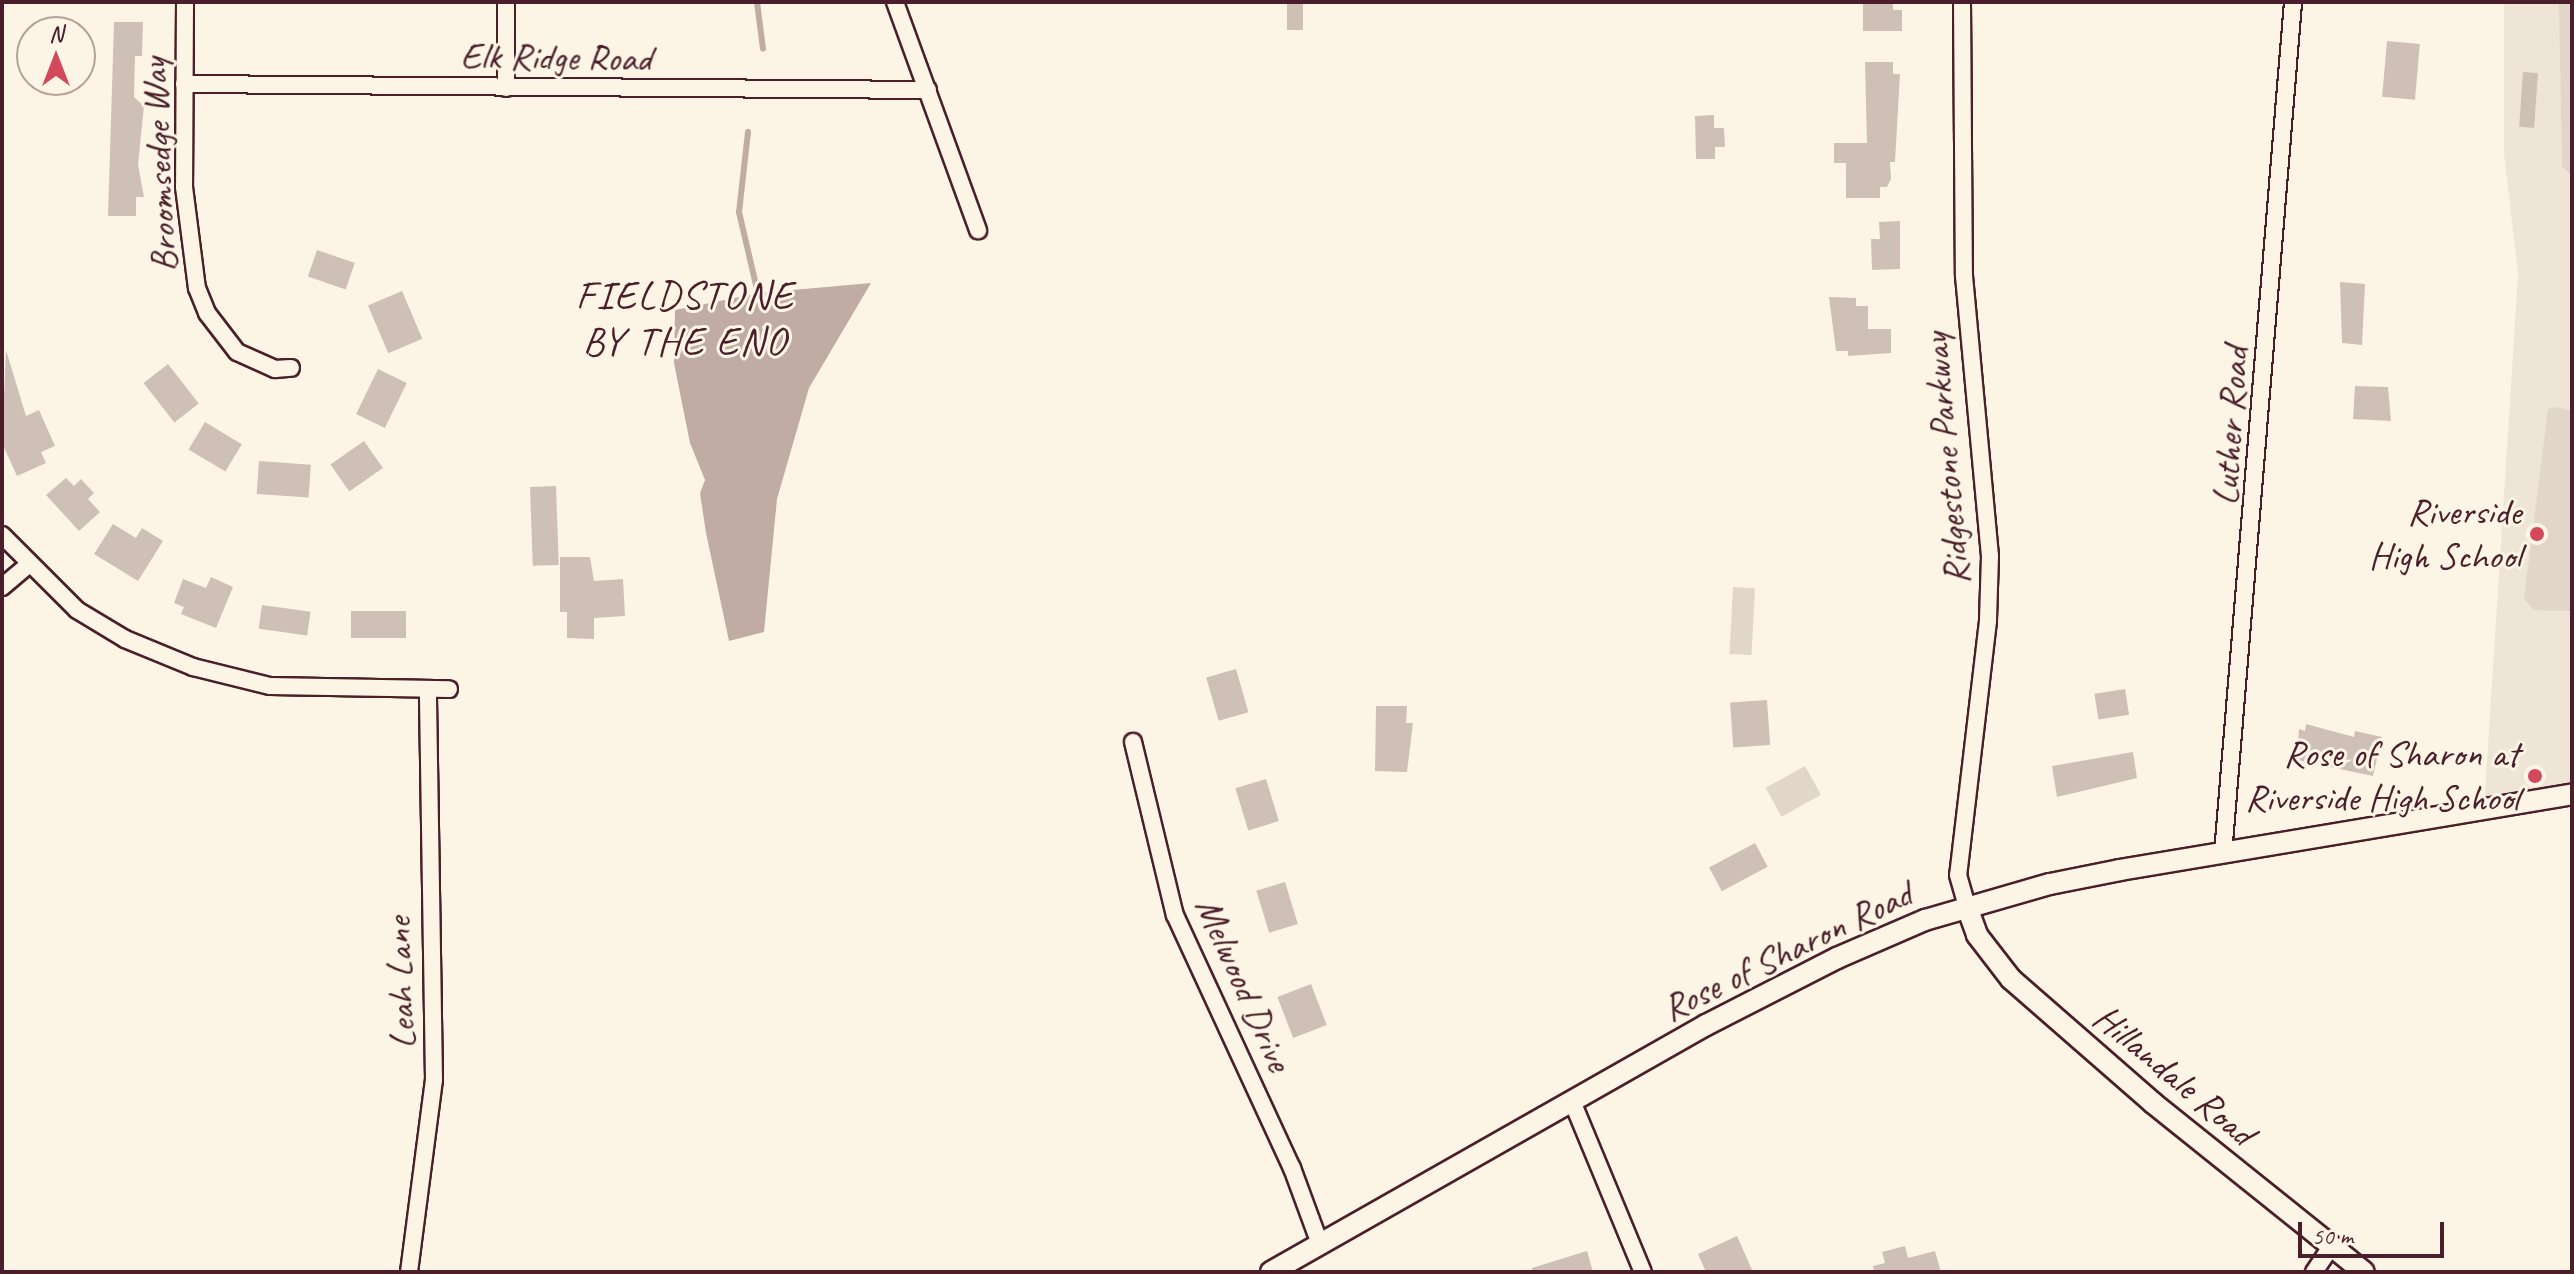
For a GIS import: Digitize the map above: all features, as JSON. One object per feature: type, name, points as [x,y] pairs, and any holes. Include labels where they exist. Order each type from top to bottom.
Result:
[{"type":"street","name":"Broomsedge Way","points":[[185,2],[184,187],[197,288],[207,313],[237,352],[275,369],[291,368]]},
{"type":"street","points":[[506,2],[506,88]]},
{"type":"street","points":[[895,2],[978,230]]},
{"type":"street","name":"Ridgestone Parkway","points":[[1962,2],[1964,276],[1990,556],[1988,621],[1958,875],[1967,907]]},
{"type":"street","name":"Luther Road","points":[[2223,854],[2293,2]]},
{"type":"street","name":"Elk Ridge Road","points":[[184,84],[928,90]]},
{"type":"street","points":[[2,535],[28,565],[105,628],[193,667],[270,686],[449,689]]},
{"type":"street","points":[[2,587],[28,565]]},
{"type":"street","name":"Leah Lane","points":[[409,1272],[435,1069],[428,690]]},
{"type":"street","name":"Melwood Drive","points":[[1133,742],[1175,915],[1292,1168],[1320,1244]]},
{"type":"street","name":"Rose of Sharon Road","points":[[1271,1272],[1572,1101],[1837,958],[1967,907],[2050,884],[2572,794]]},
{"type":"street","name":"Hillandale Road","points":[[1967,907],[1977,935],[2011,979],[2364,1272]]},
{"type":"street","points":[[1572,1101],[1643,1272]]},
{"type":"street","points":[[2314,1272],[2331,1247]]},
{"type":"shaded area","name":"Riverside High School","points":[[2504,2],[2572,2],[2572,794],[2484,809],[2518,275],[2504,153]]},
{"type":"shaded area","points":[[2559,2],[2572,2],[2572,176],[2562,166]]},
{"type":"shaded area","points":[[871,283],[809,388],[777,499],[764,632],[729,641],[700,493],[705,480],[690,443],[674,363],[675,310],[759,293]]},
{"type":"shaded area","points":[[2557,407],[2572,411],[2572,611],[2534,610],[2524,599],[2548,409]]},
{"type":"shaded area","points":[[1733,587],[1755,588],[1751,655],[1729,654]]},
{"type":"shaded area","points":[[1805,766],[1821,795],[1782,817],[1766,788]]},
{"type":"building","points":[[1287,2],[1303,2],[1303,30],[1287,30]]},
{"type":"building","points":[[1863,2],[1893,2],[1893,10],[1902,10],[1902,31],[1863,31]]},
{"type":"building","points":[[114,22],[143,22],[142,56],[135,56],[134,97],[144,106],[138,165],[144,197],[136,197],[136,216],[108,216]]},
{"type":"building","points":[[2387,41],[2420,44],[2415,100],[2382,97]]},
{"type":"building","points":[[1865,62],[1893,62],[1893,74],[1900,74],[1895,162],[1890,162],[1891,179],[1887,187],[1880,187],[1880,198],[1846,198],[1846,163],[1834,163],[1834,143],[1867,143]]},
{"type":"building","points":[[2523,72],[2538,73],[2534,128],[2519,127]]},
{"type":"building","points":[[1714,115],[1714,128],[1724,128],[1725,147],[1715,147],[1715,159],[1696,159],[1695,116]]},
{"type":"building","points":[[1900,221],[1900,269],[1872,270],[1871,239],[1880,239],[1879,222]]},
{"type":"building","points":[[317,250],[355,263],[346,289],[308,276]]},
{"type":"building","points":[[2340,282],[2365,284],[2362,345],[2342,343]]},
{"type":"building","points":[[402,291],[422,339],[388,353],[368,305]]},
{"type":"building","points":[[1829,297],[1856,298],[1856,306],[1868,306],[1868,329],[1891,329],[1891,353],[1848,356],[1848,351],[1836,351]]},
{"type":"building","points":[[6,350],[26,416],[39,410],[55,446],[41,452],[46,463],[17,476],[2,443]]},
{"type":"building","points":[[168,364],[199,403],[174,422],[144,383]]},
{"type":"building","points":[[378,369],[407,383],[385,428],[356,414]]},
{"type":"building","points":[[2355,386],[2388,387],[2391,421],[2353,419]]},
{"type":"building","points":[[205,422],[242,444],[225,472],[189,449]]},
{"type":"building","points":[[364,441],[383,468],[349,492],[330,465]]},
{"type":"building","points":[[259,461],[311,465],[309,498],[257,494]]},
{"type":"building","points":[[66,478],[74,486],[81,479],[94,493],[88,499],[100,512],[79,531],[46,495]]},
{"type":"building","points":[[556,486],[559,565],[533,566],[530,487]]},
{"type":"building","points":[[113,524],[136,538],[142,528],[163,541],[138,581],[94,554]]},
{"type":"building","points":[[560,557],[590,557],[594,581],[623,579],[625,616],[594,618],[594,639],[567,638],[567,612],[560,612]]},
{"type":"building","points":[[211,577],[233,587],[216,628],[181,614],[184,607],[174,603],[183,579],[206,588]]},
{"type":"building","points":[[262,605],[311,612],[307,636],[259,629]]},
{"type":"building","points":[[351,611],[406,611],[406,638],[351,638]]},
{"type":"building","points":[[1236,669],[1248,712],[1219,721],[1206,678]]},
{"type":"building","points":[[2125,689],[2129,715],[2098,720],[2094,694]]},
{"type":"building","points":[[1767,700],[1770,745],[1733,747],[1730,703]]},
{"type":"building","points":[[1376,706],[1407,706],[1406,723],[1413,723],[1407,772],[1375,771]]},
{"type":"building","points":[[2306,724],[2354,737],[2355,731],[2382,737],[2373,776],[2297,760],[2299,729],[2305,731]]},
{"type":"building","points":[[2133,752],[2137,778],[2057,797],[2052,766]]},
{"type":"building","points":[[1266,779],[1279,821],[1248,830],[1235,788]]},
{"type":"building","points":[[1755,843],[1768,867],[1722,891],[1709,867]]},
{"type":"building","points":[[1285,882],[1298,924],[1269,933],[1256,891]]},
{"type":"building","points":[[1311,984],[1327,1025],[1293,1038],[1277,997]]},
{"type":"building","points":[[1737,1236],[1753,1272],[1706,1272],[1698,1254]]},
{"type":"building","points":[[1905,1246],[1908,1258],[1935,1251],[1941,1272],[1874,1272],[1873,1266],[1885,1263],[1882,1252]]},
{"type":"building","points":[[1587,1251],[1593,1272],[1532,1272],[1532,1268]]},
{"type":"waterway","points":[[757,2],[763,49]]},
{"type":"waterway","points":[[748,132],[739,212],[759,298]]},
{"type":"place","name":"Riverside High School","points":[[2537,534]]},
{"type":"place","name":"Rose of Sharon at Riverside High School","points":[[2535,776]]},
{"type":"district","name":"FIELDSTONE BY THE ENO","points":[[685,318]]}]
